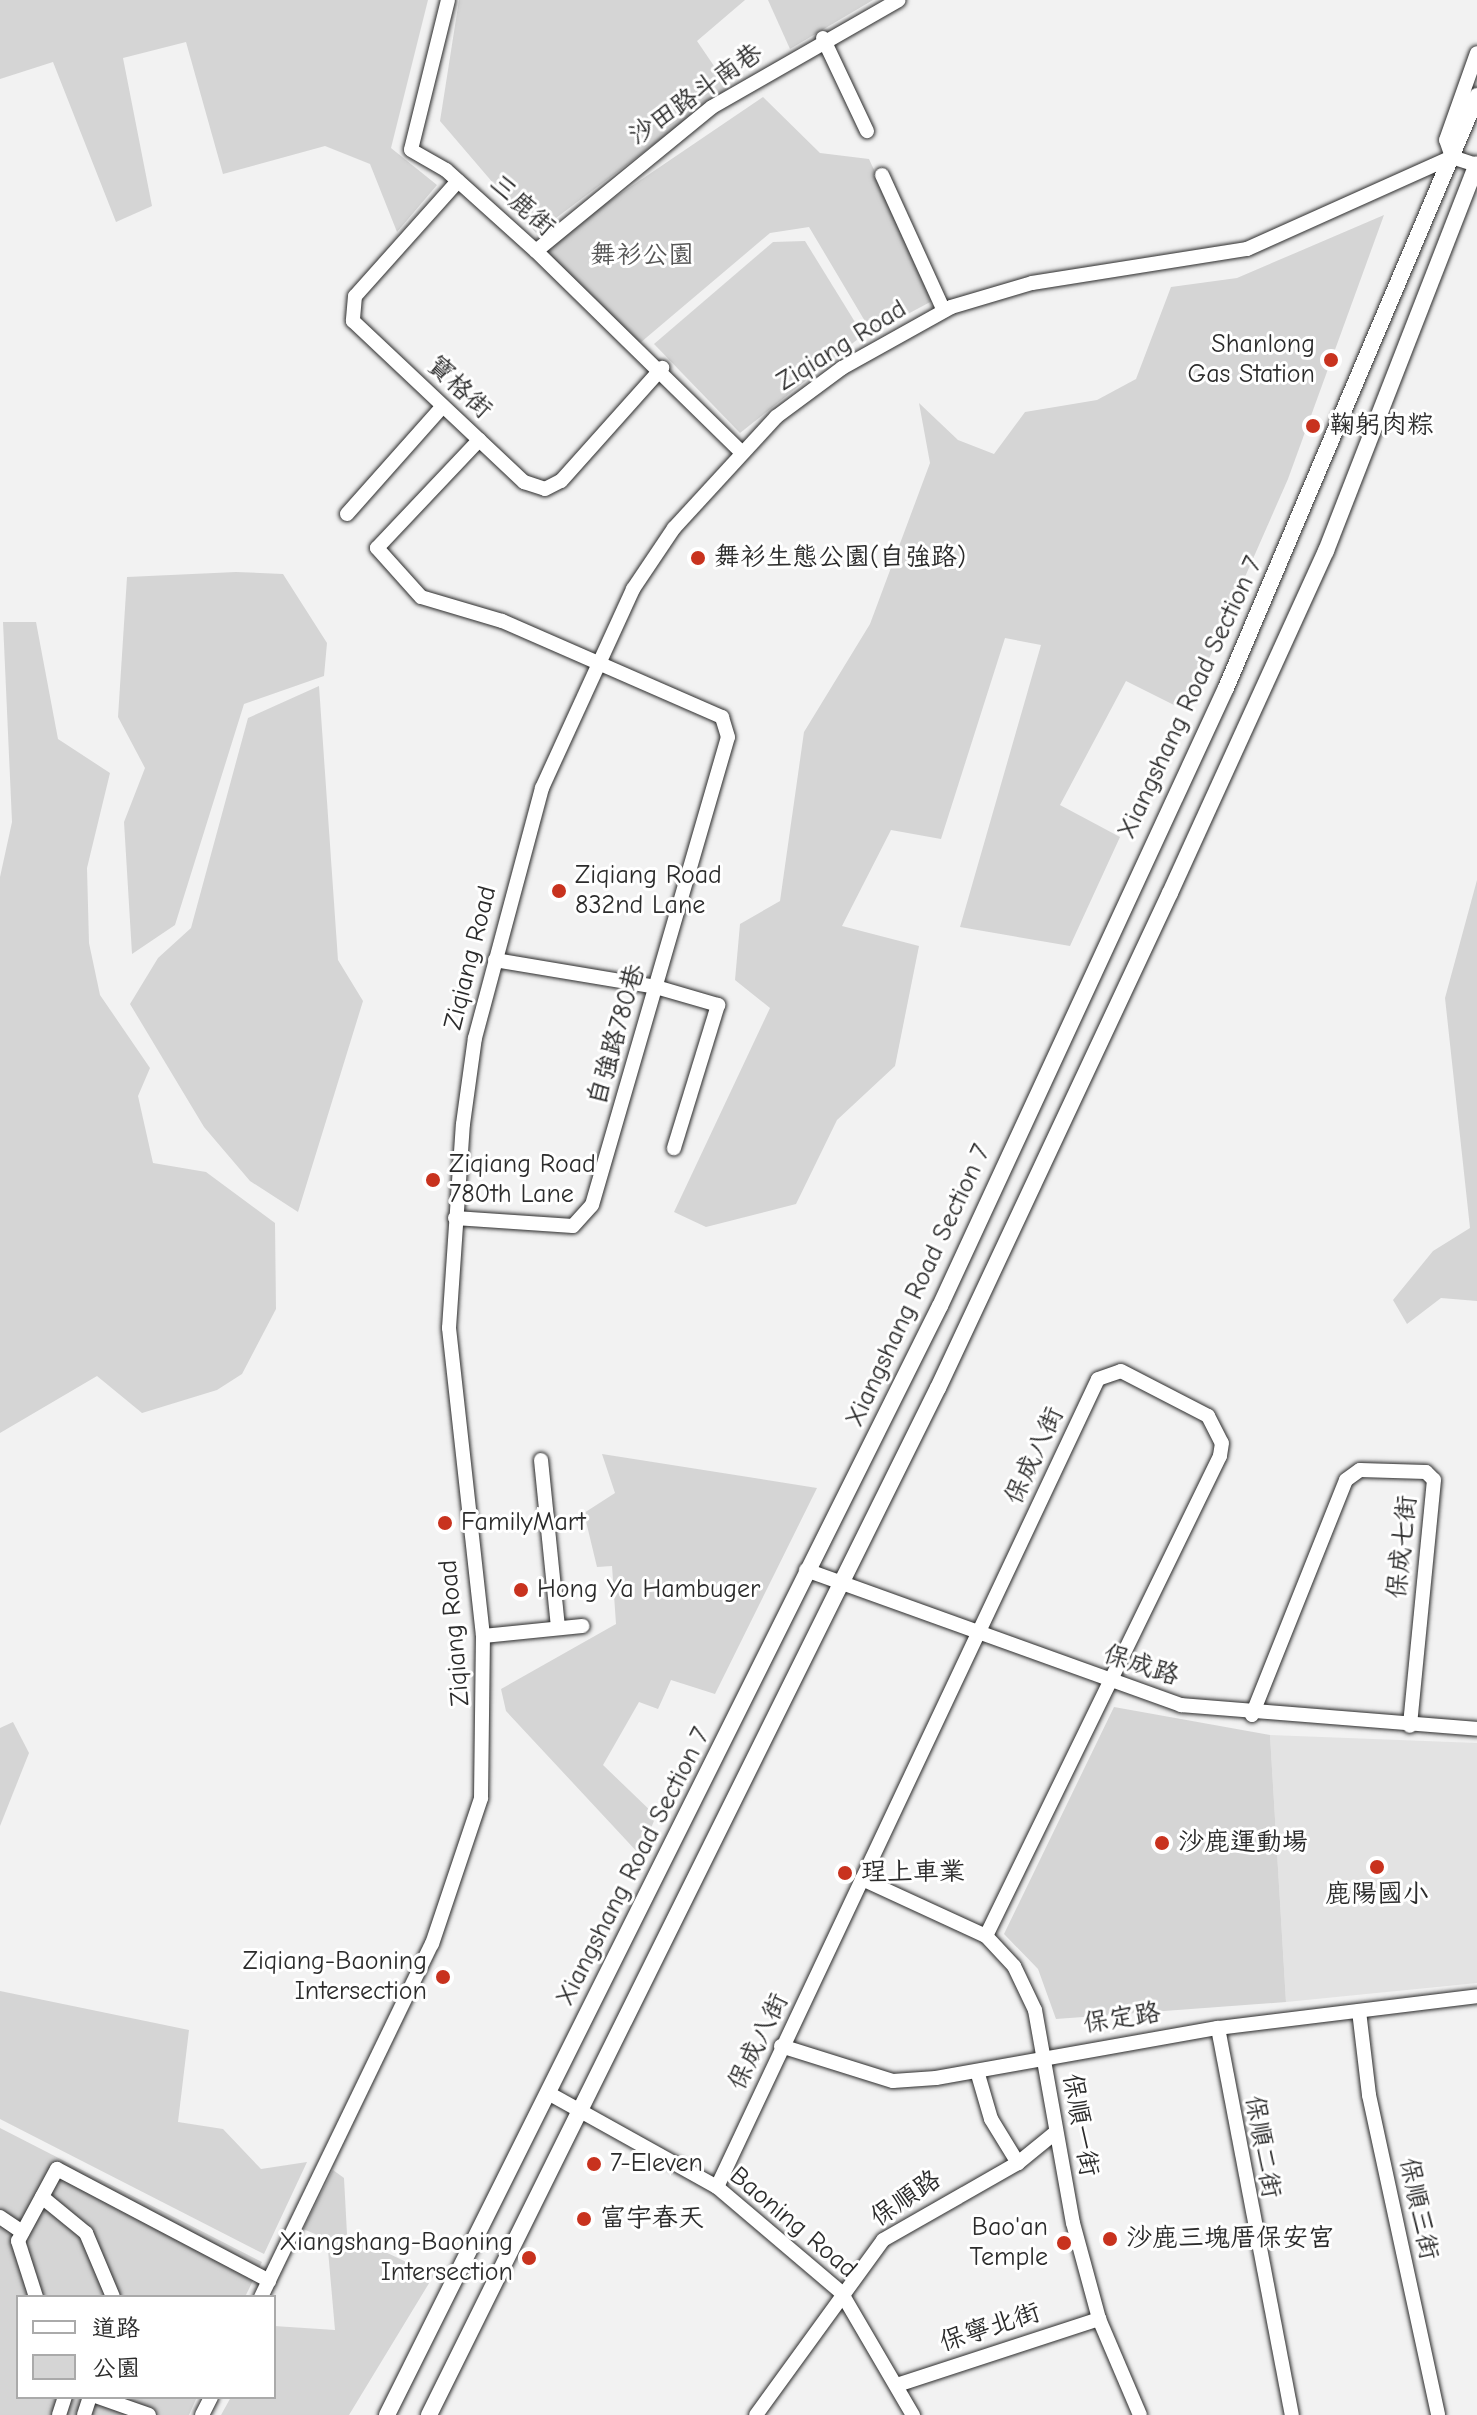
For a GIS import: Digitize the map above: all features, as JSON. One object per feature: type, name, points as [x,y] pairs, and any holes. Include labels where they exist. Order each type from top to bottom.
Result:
[{"type":"main road","name":"Xiangshang Road Section 7","points":[[387,2415],[550,2094],[806,1570],[940,1306],[1226,688],[1477,96]]},
{"type":"main road","points":[[429,2415],[837,1580],[958,1345],[1292,628],[1477,165]]},
{"type":"street","name":"三鹿街","points":[[448,0],[410,140],[411,150],[458,181],[536,251],[662,368],[739,450]]},
{"type":"street","name":"沙田路斗南巷","points":[[536,251],[669,139],[823,38],[899,0]]},
{"type":"street","points":[[823,38],[867,131]]},
{"type":"street","points":[[1477,53],[1446,140],[1452,157],[1477,165]]},
{"type":"street","name":"Ziqiang Road","points":[[262,2295],[399,2018],[458,1878],[481,1798],[483,1636],[449,1335],[455,1218],[475,1038],[542,788],[596,660],[674,528],[739,450],[806,391],[944,311],[998,290],[1247,249],[1452,157]]},
{"type":"street","points":[[882,175],[944,311]]},
{"type":"street","name":"寶格街","points":[[458,181],[351,309],[353,321],[524,482],[545,489],[561,481],[662,368]]},
{"type":"street","points":[[347,514],[443,406]]},
{"type":"street","points":[[479,440],[377,548],[421,597],[438,597],[596,660]]},
{"type":"street","name":"自強路780巷","points":[[455,1218],[573,1226],[584,1217],[656,987],[728,737],[722,717],[596,660]]},
{"type":"street","points":[[495,960],[656,987],[718,1005],[674,1148]]},
{"type":"street","name":"保成八街","points":[[717,2187],[1098,1379],[1121,1371],[1208,1416],[1222,1443],[1111,1683],[986,1936]]},
{"type":"street","points":[[541,1460],[558,1626]]},
{"type":"street","name":"保成七街","points":[[1252,1715],[1346,1480],[1360,1470],[1426,1472],[1434,1480],[1410,1726]]},
{"type":"street","name":"保成路","points":[[806,1570],[977,1635],[1181,1705],[1252,1715],[1477,1729]]},
{"type":"street","points":[[483,1636],[558,1626],[582,1626]]},
{"type":"street","name":"保順一街","points":[[862,1879],[986,1936],[1014,1966],[1035,2010],[1056,2132],[1099,2319],[1140,2415]]},
{"type":"street","name":"保定路","points":[[781,2046],[893,2081],[977,2071],[1042,2056],[1218,2028],[1477,1996]]},
{"type":"street","name":"保順三街","points":[[1359,2011],[1369,2095],[1438,2415]]},
{"type":"street","name":"保順二街","points":[[1218,2028],[1292,2415]]},
{"type":"street","points":[[977,2071],[991,2119],[1018,2163]]},
{"type":"street","name":"Baoning Road","points":[[550,2094],[717,2187],[841,2292],[913,2415]]},
{"type":"street","name":"保順路","points":[[756,2415],[841,2292],[883,2240],[914,2217],[1018,2163],[1056,2132]]},
{"type":"street","points":[[35,2295],[18,2241],[57,2169],[269,2281]]},
{"type":"street","points":[[42,2197],[86,2233],[112,2295]]},
{"type":"street","points":[[0,2217],[22,2232]]},
{"type":"street","name":"保寧北街","points":[[897,2385],[1099,2319]]},
{"type":"street","points":[[107,2399],[149,2415]]},
{"type":"shaded area","name":"鹿陽國小","points":[[1270,1735],[1477,1743],[1477,1983],[1286,2002]]},
{"type":"green space","points":[[0,0],[428,0],[391,148],[437,185],[397,232],[370,164],[325,146],[223,174],[186,42],[123,58],[152,206],[116,222],[53,62],[0,79]]},
{"type":"green space","points":[[459,0],[745,0],[697,41],[729,88],[536,233],[440,121]]},
{"type":"green space","points":[[768,0],[873,0],[790,49]]},
{"type":"green space","name":"舞衫公園","points":[[763,97],[820,153],[869,159],[934,300],[872,333],[809,227],[770,233],[640,343],[536,251]]},
{"type":"green space","points":[[1384,215],[1288,479],[1186,711],[1126,681],[1060,805],[1120,837],[1070,946],[960,927],[1041,645],[1005,638],[941,839],[891,830],[842,926],[919,946],[895,1066],[837,1120],[796,1204],[706,1227],[674,1212],[770,1008],[735,980],[740,924],[780,901],[804,732],[870,624],[930,463],[919,403],[958,440],[994,454],[1025,412],[1097,400],[1136,379],[1171,287],[1237,278]]},
{"type":"green space","points":[[805,241],[863,335],[740,433],[654,344],[773,242]]},
{"type":"green space","points":[[236,572],[283,574],[327,643],[324,676],[244,704],[175,925],[132,954],[124,822],[145,768],[118,717],[127,577]]},
{"type":"green space","points":[[3,622],[36,622],[58,739],[110,773],[87,868],[89,943],[100,995],[150,1068],[138,1096],[153,1163],[206,1172],[275,1223],[276,1309],[242,1374],[217,1390],[142,1413],[97,1376],[0,1433],[0,877],[12,822]]},
{"type":"green space","points":[[319,686],[338,960],[363,1001],[298,1212],[250,1181],[204,1127],[130,1004],[158,958],[191,928],[248,718]]},
{"type":"green space","points":[[1477,880],[1477,1301],[1441,1298],[1407,1324],[1393,1300],[1433,1251],[1470,1228],[1445,998]]},
{"type":"green space","points":[[602,1454],[817,1488],[715,1694],[671,1680],[658,1709],[639,1702],[603,1765],[656,1816],[640,1855],[506,1711],[501,1689],[616,1624],[612,1566],[597,1567],[584,1513],[615,1493]]},
{"type":"green space","name":"沙鹿運動場","points":[[1114,1707],[1270,1735],[1286,2002],[1056,2019],[1038,1969],[1004,1934]]},
{"type":"green space","points":[[13,1722],[29,1753],[0,1826],[0,1728]]},
{"type":"green space","points":[[0,1991],[189,2030],[178,2122],[223,2129],[261,2169],[307,2162],[264,2254],[0,2119]]},
{"type":"green space","points":[[0,2128],[262,2262],[246,2295],[16,2295],[16,2399],[196,2399],[189,2415],[0,2415]]},
{"type":"green space","points":[[333,2170],[344,2178],[347,2234],[434,2275],[349,2415],[221,2415],[230,2399],[276,2399],[276,2326],[335,2330],[327,2239],[303,2229]]},
{"type":"place","name":"Shanlong Gas Station","points":[[1331,360]]},
{"type":"place","name":"鞠躬肉粽","points":[[1313,426]]},
{"type":"place","name":"舞衫生態公園(自強路)","points":[[698,558]]},
{"type":"place","name":"Ziqiang Road 832nd Lane","points":[[559,891]]},
{"type":"place","name":"Ziqiang Road 780th Lane","points":[[433,1180]]},
{"type":"place","name":"FamilyMart","points":[[445,1523]]},
{"type":"place","name":"Hong Ya Hambuger","points":[[521,1590]]},
{"type":"place","name":"沙鹿運動場","points":[[1162,1843]]},
{"type":"place","name":"鹿陽國小","points":[[1377,1867]]},
{"type":"place","name":"珵上車業","points":[[845,1873]]},
{"type":"place","name":"Ziqiang-Baoning Intersection","points":[[443,1977]]},
{"type":"place","name":"7-Eleven","points":[[594,2164]]},
{"type":"place","name":"富宇春天","points":[[584,2219]]},
{"type":"place","name":"沙鹿三塊厝保安宮","points":[[1110,2239]]},
{"type":"place","name":"Bao'an Temple","points":[[1064,2243]]},
{"type":"place","name":"Xiangshang-Baoning Intersection","points":[[529,2258]]}]
